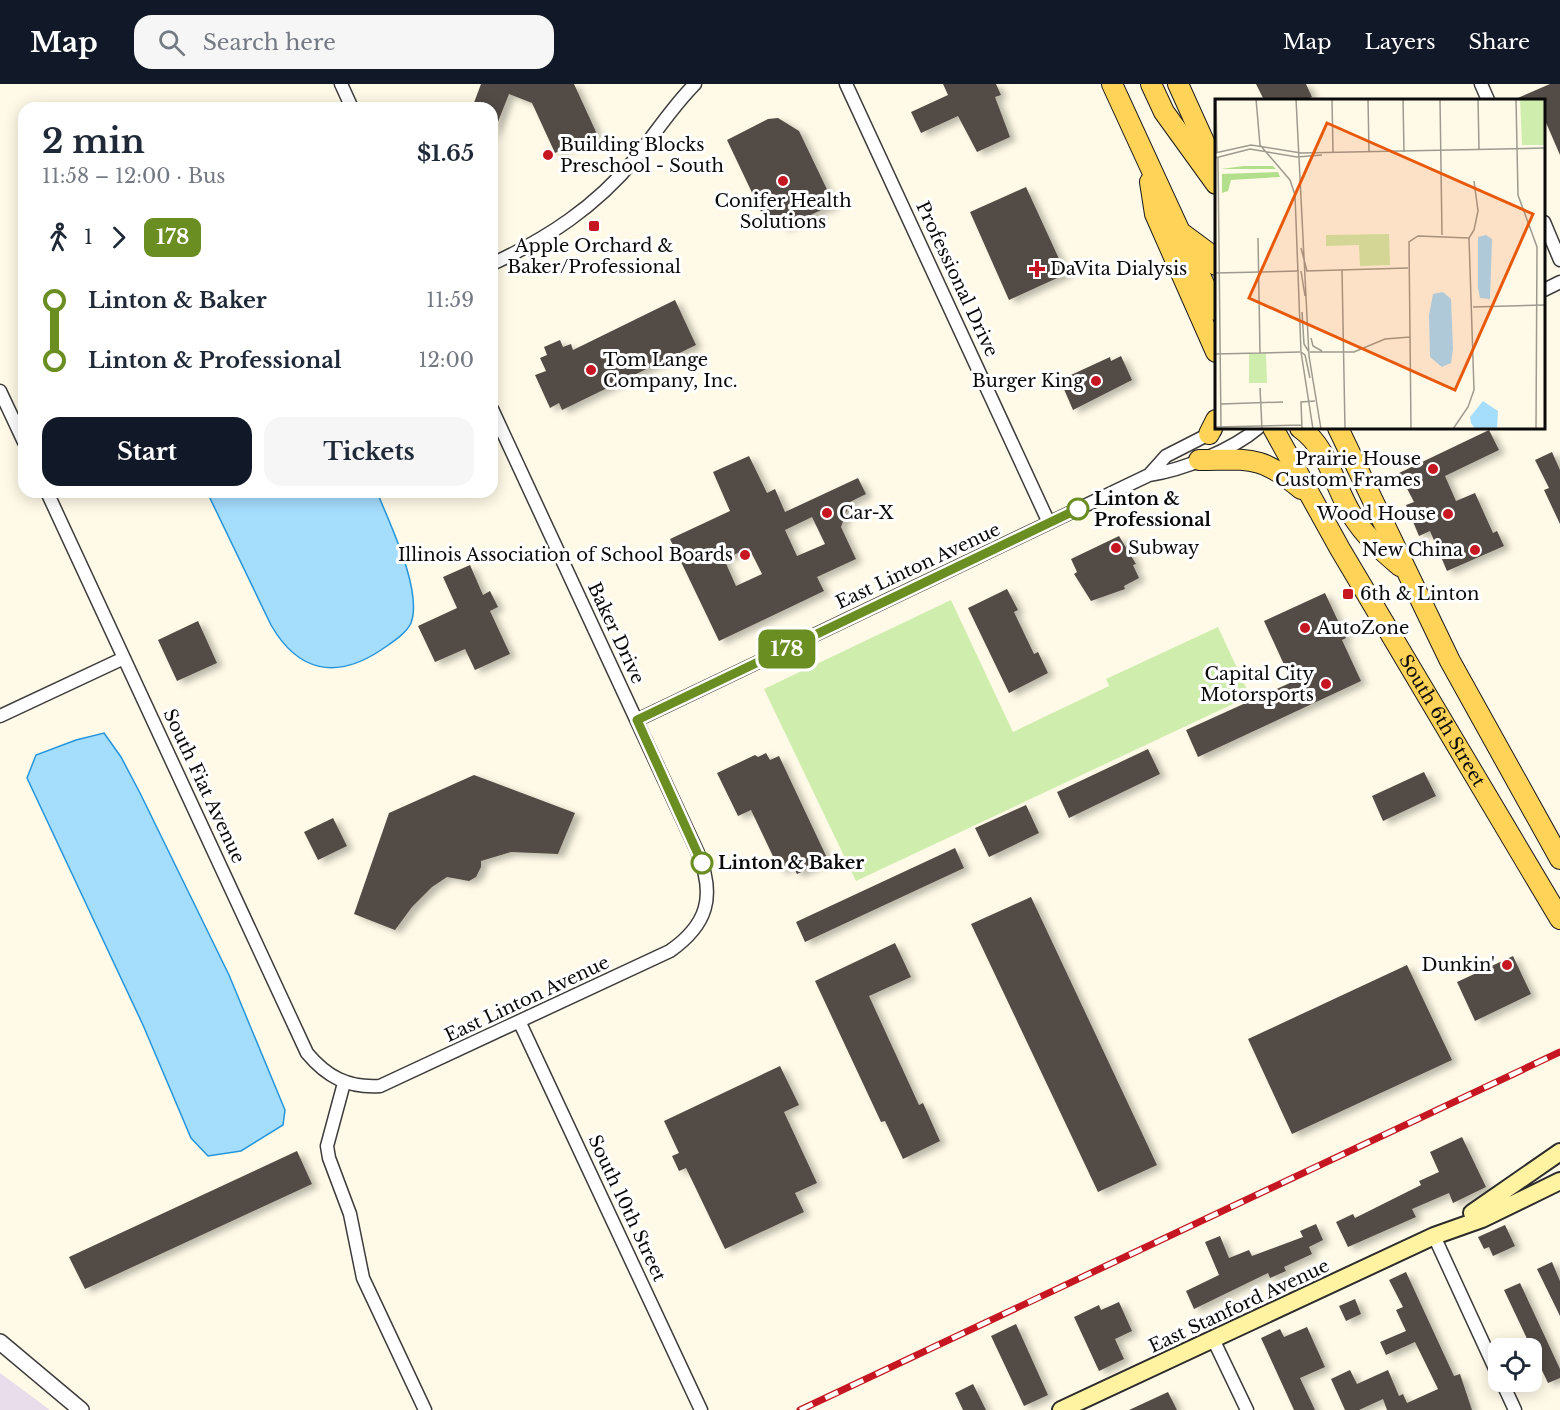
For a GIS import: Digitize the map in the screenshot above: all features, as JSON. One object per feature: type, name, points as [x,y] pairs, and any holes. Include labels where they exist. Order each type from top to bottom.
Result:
[{"type":"main road","points":[[1112,84],[1215,308]]},
{"type":"main road","points":[[1151,84],[1164,112],[1215,183]]},
{"type":"main road","points":[[1178,84],[1215,166]]},
{"type":"main road","points":[[1147,161],[1155,214],[1215,350]]},
{"type":"main road","points":[[1180,232],[1210,254],[1215,263]]},
{"type":"main road","name":"South 6th Street","points":[[1275,429],[1309,496],[1560,918]]},
{"type":"main road","points":[[1301,429],[1318,446],[1351,514],[1371,542],[1404,569]]},
{"type":"main road","name":"South 6th Street","points":[[1338,429],[1450,661],[1560,859]]},
{"type":"main road","points":[[1199,460],[1243,458],[1257,460],[1282,472],[1309,496]]},
{"type":"main road","name":"East Stanford Avenue","points":[[1434,1236],[1498,1197],[1560,1152]]},
{"type":"main road","name":"East Stanford Avenue","points":[[1061,1410],[1434,1236],[1482,1219],[1560,1181]]},
{"type":"street","points":[[341,84],[349,102]]},
{"type":"street","points":[[498,261],[559,229],[586,208],[634,160],[695,84]]},
{"type":"street","name":"Professional Drive","points":[[846,84],[1049,523]]},
{"type":"street","points":[[1480,84],[1488,99]]},
{"type":"street","points":[[1545,224],[1560,260]]},
{"type":"street","points":[[1545,290],[1560,282]]},
{"type":"street","points":[[0,391],[18,429]]},
{"type":"street","name":"Baker Drive","points":[[498,423],[702,863],[707,885],[705,909]]},
{"type":"street","name":"East Linton Avenue","points":[[1149,475],[1166,456],[1215,428]]},
{"type":"street","name":"East Linton Avenue","points":[[637,720],[1149,475],[1173,472],[1247,437],[1257,429]]},
{"type":"street","name":"South Fiat Avenue","points":[[50,498],[307,1053],[330,1076],[344,1083]]},
{"type":"street","points":[[0,716],[124,658]]},
{"type":"street","name":"East Linton Avenue","points":[[344,1083],[366,1087],[392,1082],[670,951],[690,937],[705,909]]},
{"type":"street","name":"South 10th Street","points":[[519,1023],[701,1410]]},
{"type":"street","points":[[344,1083],[327,1146],[329,1158],[350,1214],[363,1278],[425,1410]]},
{"type":"street","points":[[1434,1236],[1488,1353]]},
{"type":"street","points":[[1213,1339],[1247,1410]]},
{"type":"street","points":[[0,1342],[81,1410]]},
{"type":"street","points":[[1507,1392],[1515,1410]]},
{"type":"shaded area","points":[[0,1373],[50,1410],[0,1410]]},
{"type":"green space","points":[[951,600],[1013,732],[1109,686],[1106,679],[1218,627],[1250,696],[856,881],[764,689]]},
{"type":"water","points":[[210,498],[379,498],[409,575],[413,609],[411,623],[406,631],[381,650],[364,659],[334,668],[319,666],[293,653],[271,625]]},
{"type":"water","points":[[104,733],[121,757],[140,793],[229,975],[285,1110],[283,1125],[241,1151],[208,1156],[191,1138],[143,1025],[27,778],[36,755],[76,740]]},
{"type":"building","points":[[481,84],[574,84],[597,134],[555,153],[532,103],[509,94],[498,122],[498,102],[474,102]]},
{"type":"building","points":[[943,84],[996,84],[1001,95],[995,97],[1010,137],[977,152],[958,116],[921,133],[911,112],[948,95]]},
{"type":"building","points":[[1256,84],[1306,84],[1312,97],[1307,99],[1264,99]]},
{"type":"building","points":[[1550,84],[1560,84],[1560,155],[1545,120],[1545,99],[1515,99]]},
{"type":"building","points":[[778,118],[799,131],[834,204],[783,228],[777,215],[765,220],[727,140],[768,119]]},
{"type":"building","points":[[1026,187],[1066,274],[1009,300],[970,212]]},
{"type":"building","points":[[675,300],[696,345],[562,410],[559,403],[550,408],[535,375],[546,371],[540,358],[547,355],[544,347],[560,340],[563,347],[571,344],[573,350]]},
{"type":"building","points":[[1121,356],[1132,380],[1073,410],[1060,380],[1110,357],[1111,361]]},
{"type":"building","points":[[1489,430],[1499,450],[1445,476],[1456,501],[1475,493],[1493,533],[1497,531],[1504,546],[1447,571],[1430,531],[1419,536],[1406,505],[1414,502],[1399,473]]},
{"type":"building","points":[[1552,452],[1560,470],[1560,524],[1544,490],[1549,488],[1535,460]]},
{"type":"building","points":[[749,456],[767,493],[775,489],[785,512],[858,478],[866,494],[850,502],[841,527],[856,559],[817,577],[824,591],[719,641],[670,539],[730,511],[713,472]],"holes":[[[812,517],[825,544],[797,556],[785,530]],[[749,548],[762,574],[736,586],[724,559]]]},
{"type":"building","points":[[1119,536],[1136,564],[1133,565],[1139,578],[1124,586],[1125,589],[1091,601],[1074,574],[1077,572],[1071,559]]},
{"type":"building","points":[[470,565],[483,595],[490,591],[498,607],[490,611],[510,654],[475,670],[465,649],[435,662],[418,626],[457,608],[443,577]]},
{"type":"building","points":[[1007,589],[1018,610],[1014,612],[1034,654],[1038,652],[1048,673],[1009,693],[968,608]]},
{"type":"building","points":[[1325,593],[1346,638],[1342,640],[1361,681],[1198,757],[1186,730],[1292,682],[1264,621]]},
{"type":"building","points":[[198,621],[217,663],[177,681],[158,640]]},
{"type":"building","points":[[1148,749],[1160,774],[1069,818],[1057,792]]},
{"type":"building","points":[[766,753],[770,760],[779,756],[828,860],[797,874],[792,865],[780,871],[751,810],[738,816],[717,773],[755,755],[758,757]]},
{"type":"building","points":[[1424,772],[1436,796],[1383,821],[1372,796]]},
{"type":"building","points":[[474,775],[575,813],[558,854],[511,852],[481,861],[476,877],[469,881],[447,877],[432,887],[412,907],[395,930],[354,914],[389,813]]},
{"type":"building","points":[[1026,805],[1039,833],[989,857],[975,828]]},
{"type":"building","points":[[333,818],[347,846],[318,860],[304,832]]},
{"type":"building","points":[[955,848],[964,868],[805,942],[796,922]]},
{"type":"building","points":[[1031,897],[1157,1165],[1098,1192],[971,924]]},
{"type":"building","points":[[895,943],[911,977],[869,996],[919,1105],[923,1103],[940,1141],[903,1159],[885,1121],[881,1122],[815,981]]},
{"type":"building","points":[[1513,956],[1531,994],[1475,1021],[1457,982]]},
{"type":"building","points":[[1407,965],[1452,1060],[1292,1134],[1248,1039]]},
{"type":"building","points":[[780,1066],[799,1105],[784,1112],[817,1183],[795,1193],[804,1212],[725,1249],[686,1168],[679,1171],[672,1156],[679,1153],[664,1121]]},
{"type":"building","points":[[1462,1137],[1486,1187],[1453,1203],[1449,1193],[1412,1209],[1416,1217],[1348,1247],[1336,1222],[1353,1214],[1355,1218],[1421,1185],[1419,1181],[1439,1172],[1430,1152]]},
{"type":"building","points":[[297,1151],[312,1184],[85,1289],[69,1257]]},
{"type":"building","points":[[1316,1224],[1323,1240],[1309,1247],[1312,1254],[1284,1267],[1286,1271],[1270,1278],[1268,1273],[1194,1309],[1186,1291],[1219,1275],[1205,1242],[1220,1236],[1229,1258],[1249,1250],[1252,1256],[1303,1237],[1300,1231]]},
{"type":"building","points":[[1505,1225],[1515,1246],[1493,1256],[1489,1247],[1484,1249],[1478,1237]]},
{"type":"building","points":[[1552,1262],[1560,1281],[1560,1316],[1537,1269]]},
{"type":"building","points":[[1406,1272],[1454,1376],[1460,1374],[1472,1410],[1387,1410],[1383,1399],[1359,1410],[1345,1410],[1331,1379],[1350,1370],[1357,1384],[1388,1370],[1399,1396],[1403,1394],[1407,1403],[1438,1389],[1415,1342],[1386,1355],[1380,1342],[1406,1331],[1396,1310],[1403,1307],[1389,1280]]},
{"type":"building","points":[[1520,1283],[1560,1369],[1560,1378],[1548,1383],[1542,1370],[1542,1338],[1527,1338],[1504,1290]]},
{"type":"building","points":[[1355,1299],[1361,1314],[1346,1321],[1339,1306]]},
{"type":"building","points":[[1119,1302],[1132,1331],[1115,1339],[1124,1359],[1099,1371],[1074,1317],[1099,1305],[1101,1310]]},
{"type":"building","points":[[1016,1324],[1048,1395],[1024,1406],[991,1336]]},
{"type":"building","points":[[1307,1327],[1325,1367],[1300,1378],[1315,1410],[1294,1410],[1261,1338],[1280,1329],[1284,1337]]},
{"type":"building","points":[[973,1384],[986,1410],[963,1410],[955,1393]]},
{"type":"building","points":[[1168,1392],[1177,1410],[1129,1410]]},
{"type":"railway","points":[[800,1410],[1560,1052]]},
{"type":"bus line","name":"178","points":[[702,863],[637,720],[1078,509]]},
{"type":"place","name":"Building Blocks Preschool - South","points":[[548,155]]},
{"type":"place","name":"Conifer Health Solutions","points":[[783,181]]},
{"type":"place","name":"Apple Orchard & Baker/Professional","points":[[594,226]]},
{"type":"place","name":"DaVita Dialysis","points":[[1037,269]]},
{"type":"place","name":"Tom Lange Company, Inc.","points":[[591,370]]},
{"type":"place","name":"Burger King","points":[[1096,381]]},
{"type":"place","name":"Prairie House Custom Frames","points":[[1433,469]]},
{"type":"place","name":"Linton & Professional","points":[[1078,509]]},
{"type":"place","name":"Car-X","points":[[827,513]]},
{"type":"place","name":"Wood House","points":[[1448,514]]},
{"type":"place","name":"Subway","points":[[1116,548]]},
{"type":"place","name":"New China","points":[[1475,550]]},
{"type":"place","name":"Illinois Association of School Boards","points":[[745,555]]},
{"type":"place","name":"6th & Linton","points":[[1348,594]]},
{"type":"place","name":"AutoZone","points":[[1305,628]]},
{"type":"place","name":"Capital City Motorsports","points":[[1326,684]]},
{"type":"place","name":"Linton & Baker","points":[[702,863]]},
{"type":"place","name":"Dunkin'","points":[[1507,965]]}]
